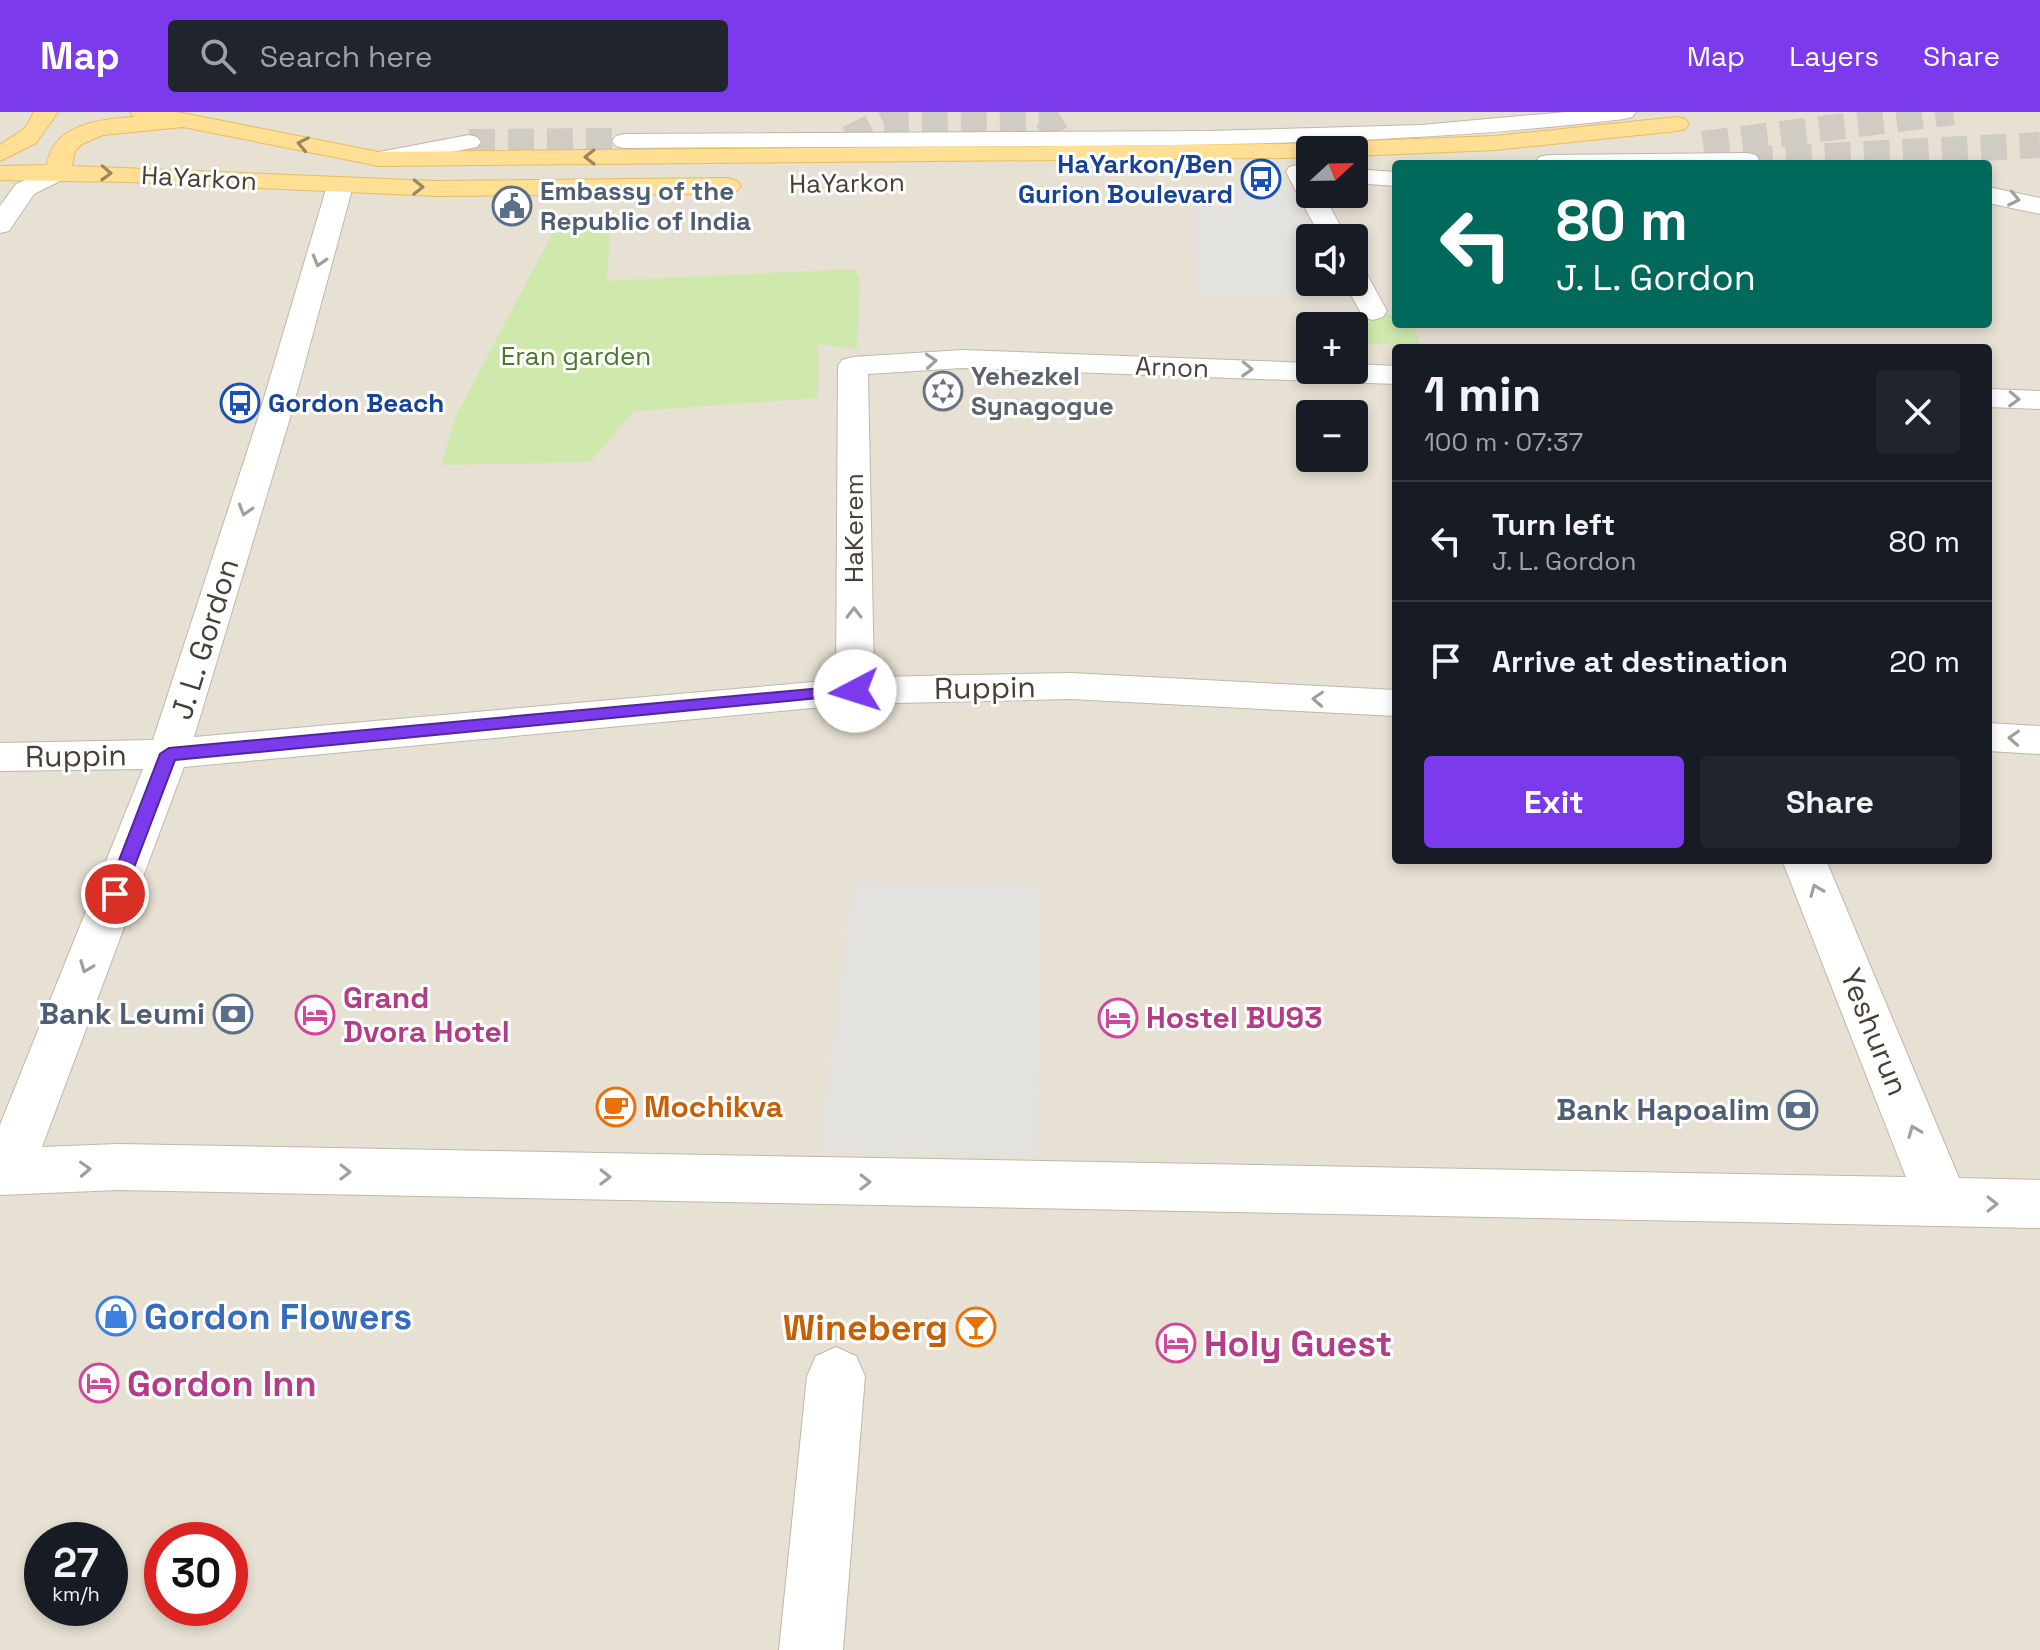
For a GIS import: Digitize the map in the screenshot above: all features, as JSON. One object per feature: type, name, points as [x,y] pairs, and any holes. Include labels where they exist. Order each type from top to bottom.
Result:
[{"type":"main road","points":[[0,154],[24,143],[42,124],[46,112]]},
{"type":"main road","points":[[142,112],[192,123]]},
{"type":"main road","points":[[59,172],[62,150],[72,139],[92,131],[117,125],[192,123]]},
{"type":"main road","name":"HaYarkon","points":[[192,123],[379,159],[1495,143],[1677,124]]},
{"type":"main road","points":[[1565,160],[1703,144]]},
{"type":"main road","points":[[1368,169],[1392,168]]},
{"type":"main road","name":"HaYarkon","points":[[0,173],[59,172],[340,186],[578,190],[750,186]]},
{"type":"main road","points":[[1096,177],[1296,172]]},
{"type":"street","points":[[624,141],[1171,146],[1507,126],[1624,112]]},
{"type":"street","points":[[379,159],[469,142]]},
{"type":"street","points":[[0,225],[25,189],[59,172]]},
{"type":"street","points":[[1368,177],[1392,179]]},
{"type":"street","name":"J. L. Gordon","points":[[4,1172],[169,754],[274,418],[340,186]]},
{"type":"street","points":[[1992,196],[2040,206]]},
{"type":"street","points":[[1365,296],[1373,311]]},
{"type":"street","name":"Arnon","points":[[853,366],[962,359],[1392,375]]},
{"type":"street","name":"HaKerem","points":[[853,366],[855,691]]},
{"type":"street","points":[[1992,398],[2040,400]]},
{"type":"street","name":"Ruppin","points":[[0,757],[169,754],[855,691],[1071,686],[1392,703]]},
{"type":"street","points":[[1992,737],[2040,740]]},
{"type":"street","name":"Yeshurun","points":[[1806,864],[1943,1204]]},
{"type":"street","points":[[4,1172],[118,1167],[2040,1204]]},
{"type":"street","points":[[811,1650],[836,1376]]},
{"type":"shaded area","points":[[0,112],[2040,112],[2040,1650],[0,1650]]},
{"type":"shaded area","points":[[1296,186],[1296,208],[1304,208],[1308,224],[1296,224],[1296,296],[1327,297],[1197,295],[1194,187]]},
{"type":"shaded area","points":[[853,882],[1040,885],[1038,1156],[819,1152]]},
{"type":"green space","name":"Eran garden","points":[[563,213],[611,215],[607,281],[854,269],[860,279],[857,349],[818,344],[818,398],[634,411],[590,462],[441,465],[455,418]]},
{"type":"green space","points":[[1368,314],[1392,315],[1392,328],[1414,328],[1420,344],[1368,344]]},
{"type":"tunnel","points":[[1703,144],[1953,112]]},
{"type":"tunnel","points":[[848,139],[884,121],[1047,119],[1059,138]]},
{"type":"tunnel","points":[[469,142],[624,141]]},
{"type":"tunnel","points":[[1747,160],[2040,145]]},
{"type":"place","name":"HaYarkon/Ben Gurion Boulevard","points":[[1261,179]]},
{"type":"place","name":"Embassy of the Republic of India","points":[[512,206]]},
{"type":"place","name":"Yehezkel Synagogue","points":[[943,391]]},
{"type":"place","name":"Gordon Beach","points":[[240,403]]},
{"type":"place","name":"Bank Leumi","points":[[233,1014]]},
{"type":"place","name":"Grand Dvora Hotel","points":[[315,1015]]},
{"type":"place","name":"Hostel BU93","points":[[1118,1018]]},
{"type":"place","name":"Mochikva","points":[[616,1107]]},
{"type":"place","name":"Bank Hapoalim","points":[[1798,1110]]},
{"type":"place","name":"Gordon Flowers","points":[[116,1316]]},
{"type":"place","name":"Wineberg","points":[[976,1327]]},
{"type":"place","name":"Holy Guest","points":[[1176,1343]]},
{"type":"place","name":"Gordon Inn","points":[[99,1383]]},
{"type":"route","points":[[115,894],[169,754],[855,691]]}]
